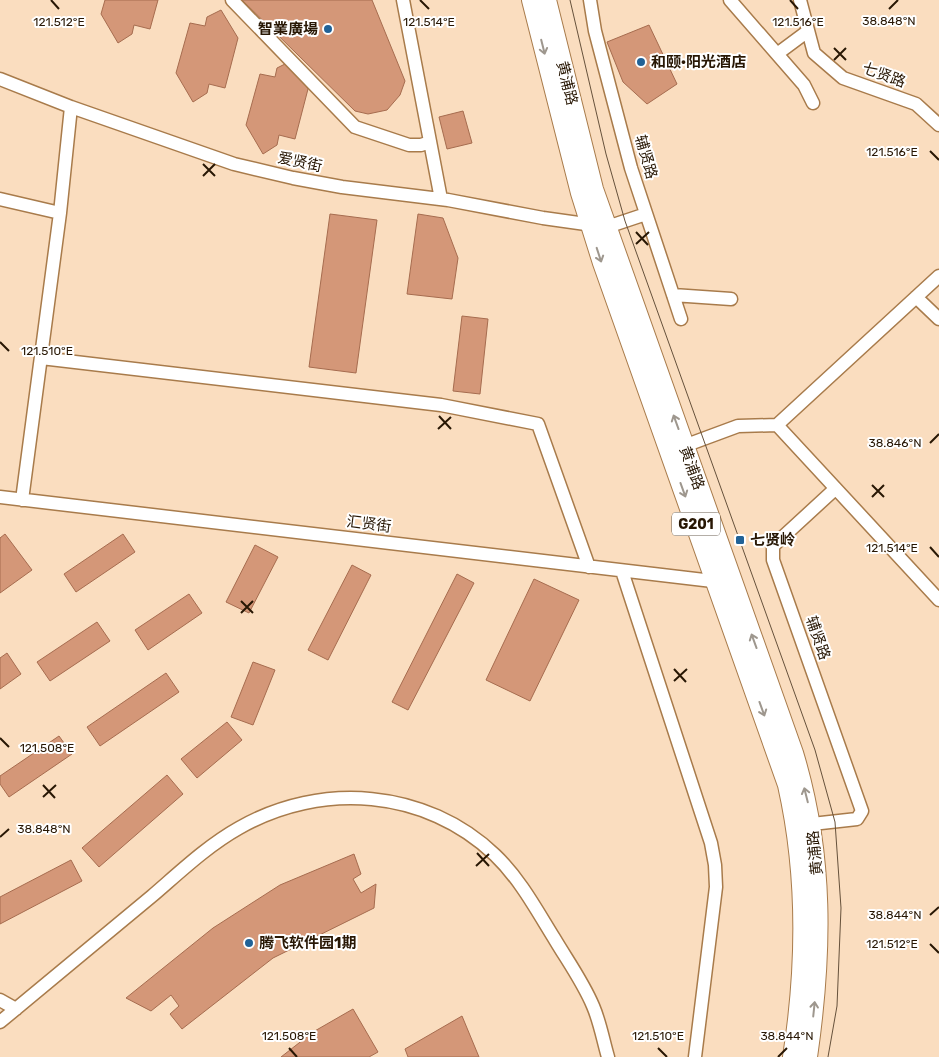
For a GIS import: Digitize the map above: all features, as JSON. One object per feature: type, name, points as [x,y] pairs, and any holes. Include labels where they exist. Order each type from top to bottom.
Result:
[{"type":"highway","name":"黄浦路","points":[[532,0],[580,193],[598,226],[684,446],[789,793],[797,835],[802,909],[797,1020],[792,1057]]},
{"type":"highway","name":"黄浦路","points":[[547,0],[594,189],[598,226],[725,583],[794,754],[812,824],[818,871],[819,948],[808,1057]]},
{"type":"street","points":[[232,0],[355,128],[409,145],[421,145],[430,142]]},
{"type":"street","points":[[403,0],[441,199]]},
{"type":"street","name":"辅贤路","points":[[590,0],[595,31],[631,168],[681,319]]},
{"type":"street","points":[[730,0],[804,85],[813,103]]},
{"type":"street","name":"七贤路","points":[[800,0],[814,53],[843,78],[916,104],[939,125]]},
{"type":"street","points":[[777,54],[808,31]]},
{"type":"street","name":"爱贤街","points":[[0,78],[71,107],[234,164],[342,187],[441,199],[598,226]]},
{"type":"street","points":[[22,500],[60,213],[71,107]]},
{"type":"street","points":[[0,198],[60,213]]},
{"type":"street","points":[[598,226],[646,214]]},
{"type":"street","points":[[684,446],[738,426],[776,426],[939,276]]},
{"type":"street","points":[[673,295],[731,299]]},
{"type":"street","points":[[916,297],[939,319]]},
{"type":"street","points":[[41,358],[441,405],[538,424],[589,567]]},
{"type":"street","points":[[776,426],[939,599]]},
{"type":"street","name":"辅贤路","points":[[812,824],[858,819],[862,811],[773,560],[773,546],[836,489]]},
{"type":"street","name":"汇贤街","points":[[0,497],[725,583]]},
{"type":"street","points":[[622,570],[711,843],[715,865],[714,911],[695,1057]]},
{"type":"street","points":[[0,1022],[193,861],[239,828],[263,816],[290,807],[340,797],[363,797],[385,800],[424,810],[441,818],[478,840],[510,871],[524,889],[585,991],[599,1022],[608,1057]]},
{"type":"street","points":[[0,1000],[16,1009]]},
{"type":"building","points":[[105,0],[158,0],[150,29],[134,25],[132,34],[118,43],[101,14]]},
{"type":"building","name":"智業廣場","points":[[242,0],[372,0],[405,81],[400,95],[387,110],[368,114],[355,111]]},
{"type":"building","points":[[221,10],[238,38],[225,88],[209,84],[207,93],[193,102],[176,73],[190,23],[205,26],[207,17]]},
{"type":"building","name":"和颐·阳光酒店","points":[[649,25],[677,84],[647,104],[623,82],[607,42]]},
{"type":"building","points":[[291,61],[308,89],[295,139],[279,135],[277,145],[263,154],[246,125],[260,74],[275,77],[277,68]]},
{"type":"building","points":[[463,111],[472,143],[447,149],[439,117]]},
{"type":"building","points":[[330,214],[377,220],[356,373],[309,367]]},
{"type":"building","points":[[418,214],[443,218],[458,258],[452,299],[407,294]]},
{"type":"building","points":[[462,316],[488,319],[480,394],[453,391]]},
{"type":"building","points":[[5,534],[32,570],[0,593],[0,538]]},
{"type":"building","points":[[123,534],[135,552],[76,592],[64,574]]},
{"type":"building","points":[[255,545],[278,557],[249,613],[226,602]]},
{"type":"building","points":[[352,565],[371,575],[328,660],[308,650]]},
{"type":"building","points":[[457,574],[474,583],[408,710],[392,702]]},
{"type":"building","points":[[534,579],[579,600],[530,701],[486,680]]},
{"type":"building","points":[[189,594],[202,613],[148,650],[135,630]]},
{"type":"building","points":[[97,622],[110,641],[50,681],[37,662]]},
{"type":"building","points":[[7,653],[21,674],[0,689],[0,658]]},
{"type":"building","points":[[253,662],[275,670],[253,725],[231,717]]},
{"type":"building","points":[[166,673],[179,692],[100,746],[87,727]]},
{"type":"building","points":[[227,722],[242,740],[197,778],[181,759]]},
{"type":"building","points":[[59,736],[72,754],[9,797],[0,784],[0,776]]},
{"type":"building","points":[[167,775],[183,794],[99,867],[82,848]]},
{"type":"building","name":"腾飞软件园1期","points":[[354,854],[361,874],[353,879],[361,893],[376,884],[374,908],[273,958],[182,1029],[170,1014],[179,1006],[171,995],[151,1011],[126,998],[213,928],[280,885]]},
{"type":"building","points":[[71,860],[82,881],[0,924],[0,897]]},
{"type":"building","points":[[353,1009],[378,1052],[369,1057],[281,1057],[313,1032]]},
{"type":"building","points":[[462,1016],[479,1057],[408,1057],[405,1049]]},
{"type":"tram line","points":[[570,0],[606,154],[625,221],[815,750],[835,822],[841,908],[837,1006],[828,1057]]},
{"type":"place","name":"智業廣場","points":[[328,29]]},
{"type":"place","name":"和颐·阳光酒店","points":[[641,62]]},
{"type":"place","name":"七贤岭","points":[[740,540]]},
{"type":"place","name":"腾飞软件园1期","points":[[249,943]]}]
